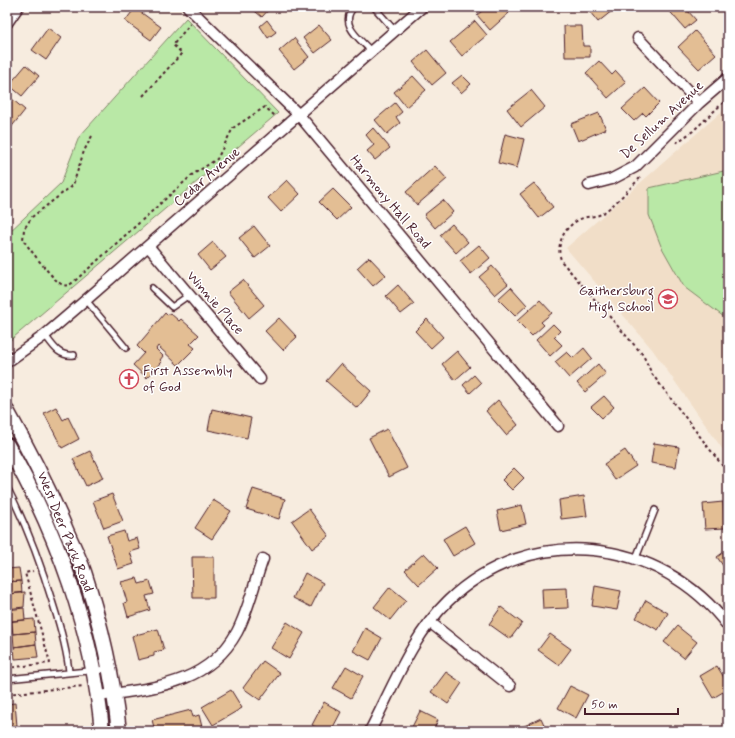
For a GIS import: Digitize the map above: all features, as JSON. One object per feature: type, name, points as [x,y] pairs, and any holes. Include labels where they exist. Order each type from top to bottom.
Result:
[{"type":"street","points":[[7,23],[18,7]]},
{"type":"street","name":"Harmony Hall Road","points":[[188,7],[299,115],[558,426]]},
{"type":"street","name":"Cedar Avenue","points":[[7,362],[45,335],[149,247],[422,7]]},
{"type":"street","points":[[638,38],[699,103]]},
{"type":"street","name":"De Sellum Avenue","points":[[589,185],[612,179],[634,167],[699,103],[728,78]]},
{"type":"street","name":"Winnie Place","points":[[149,247],[260,379]]},
{"type":"street","name":"West Deer Park Road","points":[[7,411],[45,479],[84,570],[101,628],[110,669],[115,693],[119,731]]},
{"type":"street","name":"West Deer Park Road","points":[[7,445],[30,487],[68,576],[85,632],[89,671],[99,696],[102,731]]},
{"type":"street","points":[[370,731],[413,646],[446,603],[467,584],[508,562],[531,554],[558,550],[586,549],[611,552],[636,558],[656,566],[704,597],[728,626]]},
{"type":"street","points":[[99,696],[176,682],[209,666],[217,658],[237,631],[263,559]]},
{"type":"street","points":[[431,623],[510,686]]},
{"type":"lane","points":[[354,7],[348,17],[349,27],[372,51]]},
{"type":"lane","points":[[374,7],[395,31]]},
{"type":"lane","points":[[152,288],[172,307],[189,295]]},
{"type":"lane","points":[[86,300],[126,348]]},
{"type":"lane","points":[[45,335],[59,353],[67,356],[74,356]]},
{"type":"lane","points":[[7,487],[27,526],[40,561],[67,655],[69,672]]},
{"type":"lane","points":[[636,558],[655,510]]},
{"type":"lane","points":[[7,679],[110,669]]},
{"type":"path","points":[[143,96],[182,53],[173,45],[198,16]]},
{"type":"path","points":[[673,146],[693,131],[728,98]]},
{"type":"path","points":[[92,136],[84,151],[73,185],[32,218],[24,229],[23,240],[55,280],[63,285],[70,285],[192,175],[217,159],[233,128],[265,107],[275,116]]},
{"type":"path","points":[[644,173],[601,214],[584,217],[572,225],[560,241],[558,255],[562,262],[643,355],[652,374],[728,473]]},
{"type":"path","points":[[7,668],[50,663],[25,573]]},
{"type":"path","points":[[7,694],[89,686],[89,671]]},
{"type":"shaded area","name":"Gaithersburg High School","points":[[728,106],[728,457],[652,349],[566,248]]},
{"type":"green space","points":[[186,18],[278,113],[7,343],[7,234],[61,183],[79,137]]},
{"type":"green space","points":[[728,170],[728,320],[684,287],[661,246],[649,215],[649,188]]},
{"type":"building","points":[[250,7],[271,7],[262,17]]},
{"type":"building","points":[[487,7],[504,7],[509,13],[490,30],[477,15]]},
{"type":"building","points":[[586,7],[617,7],[598,22]]},
{"type":"building","points":[[666,7],[693,7],[688,11],[696,20],[685,29]]},
{"type":"building","points":[[135,8],[161,27],[151,40],[125,21]]},
{"type":"building","points":[[267,20],[276,32],[268,38],[260,26]]},
{"type":"building","points":[[475,21],[487,35],[462,56],[450,42]]},
{"type":"building","points":[[319,25],[332,40],[315,53],[303,38]]},
{"type":"building","points":[[564,26],[582,26],[583,46],[590,46],[590,57],[565,57]]},
{"type":"building","points":[[48,28],[61,38],[46,60],[32,50]]},
{"type":"building","points":[[695,31],[716,54],[699,69],[678,47]]},
{"type":"building","points":[[294,38],[309,57],[294,69],[279,51]]},
{"type":"building","points":[[427,50],[446,73],[432,85],[413,62]]},
{"type":"building","points":[[599,61],[612,75],[616,71],[626,82],[608,98],[586,73]]},
{"type":"building","points":[[26,65],[39,76],[22,96],[9,85]]},
{"type":"building","points":[[462,75],[471,84],[461,93],[452,83]]},
{"type":"building","points":[[413,76],[426,90],[406,107],[394,92]]},
{"type":"building","points":[[645,88],[659,103],[646,116],[643,113],[634,121],[622,109]]},
{"type":"building","points":[[531,90],[545,107],[521,127],[507,109]]},
{"type":"building","points":[[12,99],[25,110],[9,130],[7,129],[7,106]]},
{"type":"building","points":[[395,103],[402,112],[396,117],[400,123],[387,134],[375,120]]},
{"type":"building","points":[[599,113],[606,129],[578,141],[571,124]]},
{"type":"building","points":[[373,128],[390,148],[375,160],[367,151],[374,145],[366,135]]},
{"type":"building","points":[[505,134],[524,139],[517,168],[498,163]]},
{"type":"building","points":[[435,166],[447,179],[417,205],[406,192]]},
{"type":"building","points":[[287,180],[300,194],[281,212],[268,198]]},
{"type":"building","points":[[534,183],[553,207],[539,218],[520,194]]},
{"type":"building","points":[[333,189],[351,207],[337,220],[319,202]]},
{"type":"building","points":[[443,200],[453,212],[435,228],[424,215]]},
{"type":"building","points":[[452,224],[468,242],[456,253],[440,235]]},
{"type":"building","points":[[254,226],[270,246],[255,258],[239,238]]},
{"type":"building","points":[[213,242],[226,257],[210,270],[198,255]]},
{"type":"building","points":[[479,245],[490,258],[471,274],[460,261]]},
{"type":"building","points":[[369,257],[386,275],[373,286],[357,268]]},
{"type":"building","points":[[492,266],[508,284],[495,295],[479,277]]},
{"type":"building","points":[[243,280],[264,305],[249,318],[228,292]]},
{"type":"building","points":[[398,285],[414,304],[401,314],[386,296]]},
{"type":"building","points":[[511,287],[527,305],[515,316],[498,299]]},
{"type":"building","points":[[540,300],[552,313],[541,322],[544,325],[532,336],[517,321]]},
{"type":"building","points":[[165,313],[167,315],[170,313],[179,321],[181,319],[199,335],[190,344],[195,348],[178,365],[158,346],[156,349],[163,356],[160,360],[162,362],[147,378],[133,365],[144,353],[137,346]]},
{"type":"building","points":[[279,318],[297,337],[283,350],[265,331]]},
{"type":"building","points":[[427,319],[443,337],[431,348],[415,331]]},
{"type":"building","points":[[553,324],[560,331],[554,337],[562,345],[550,356],[536,340]]},
{"type":"building","points":[[584,348],[592,358],[569,378],[555,362],[567,352],[573,358]]},
{"type":"building","points":[[457,351],[470,367],[455,380],[442,364]]},
{"type":"building","points":[[341,364],[371,391],[357,408],[326,381]]},
{"type":"building","points":[[598,364],[606,374],[585,392],[577,383]]},
{"type":"building","points":[[474,375],[481,383],[470,393],[463,385]]},
{"type":"building","points":[[604,396],[614,407],[602,418],[591,407]]},
{"type":"building","points":[[498,400],[518,425],[506,435],[486,411]]},
{"type":"building","points":[[56,407],[63,420],[68,417],[79,439],[62,448],[44,413]]},
{"type":"building","points":[[212,409],[251,418],[247,438],[208,430]]},
{"type":"building","points":[[387,429],[407,468],[389,477],[369,438]]},
{"type":"building","points":[[654,443],[679,447],[676,467],[651,463]]},
{"type":"building","points":[[625,450],[636,466],[615,480],[604,464]]},
{"type":"building","points":[[90,451],[103,478],[86,486],[73,459]]},
{"type":"building","points":[[514,468],[524,478],[512,490],[502,480]]},
{"type":"building","points":[[253,489],[285,499],[279,519],[246,509]]},
{"type":"building","points":[[112,494],[123,521],[104,528],[93,501]]},
{"type":"building","points":[[584,496],[587,516],[561,519],[559,500]]},
{"type":"building","points":[[213,500],[231,511],[212,539],[195,528]]},
{"type":"building","points":[[723,502],[725,528],[705,529],[703,504]]},
{"type":"building","points":[[522,505],[526,524],[501,530],[497,511]]},
{"type":"building","points":[[309,509],[329,536],[312,549],[292,521]]},
{"type":"building","points":[[465,526],[475,543],[453,556],[443,539]]},
{"type":"building","points":[[124,531],[127,541],[137,538],[140,549],[130,552],[134,564],[118,569],[107,536]]},
{"type":"building","points":[[728,549],[728,573],[717,557]]},
{"type":"building","points":[[424,553],[438,568],[419,585],[405,570]]},
{"type":"building","points":[[192,557],[214,557],[214,598],[193,598]]},
{"type":"building","points":[[19,568],[21,581],[7,582],[7,569]]},
{"type":"building","points":[[305,573],[323,583],[311,607],[293,598]]},
{"type":"building","points":[[137,578],[139,584],[150,581],[154,594],[146,596],[150,610],[128,617],[124,603],[127,602],[121,582]]},
{"type":"building","points":[[21,581],[22,593],[7,594],[7,582]]},
{"type":"building","points":[[595,586],[621,591],[617,610],[592,606]]},
{"type":"building","points":[[390,587],[406,600],[390,620],[374,607]]},
{"type":"building","points":[[567,588],[568,608],[543,609],[542,589]]},
{"type":"building","points":[[25,592],[24,607],[7,609],[7,594]]},
{"type":"building","points":[[646,600],[668,613],[658,630],[636,618]]},
{"type":"building","points":[[501,607],[522,623],[510,639],[489,624]]},
{"type":"building","points":[[24,608],[25,620],[7,622],[7,610]]},
{"type":"building","points":[[34,619],[35,632],[13,634],[11,621]]},
{"type":"building","points":[[287,622],[304,633],[289,659],[271,648]]},
{"type":"building","points":[[677,626],[697,642],[684,658],[664,642]]},
{"type":"building","points":[[365,628],[382,638],[370,660],[353,651]]},
{"type":"building","points":[[158,629],[164,650],[154,652],[154,656],[138,660],[132,636]]},
{"type":"building","points":[[35,632],[36,644],[14,647],[13,634]]},
{"type":"building","points":[[550,634],[571,649],[559,665],[538,650]]},
{"type":"building","points":[[36,644],[38,657],[15,659],[14,647]]},
{"type":"building","points":[[263,661],[280,673],[260,700],[243,688]]},
{"type":"building","points":[[346,666],[363,676],[351,698],[333,688]]},
{"type":"building","points":[[717,666],[728,684],[728,689],[713,698],[700,676]]},
{"type":"building","points":[[446,672],[462,683],[448,704],[431,692]]},
{"type":"building","points":[[570,686],[588,695],[576,718],[558,708]]},
{"type":"building","points":[[231,690],[242,708],[213,725],[202,707]]},
{"type":"building","points":[[324,702],[341,712],[331,731],[323,731],[312,725]]},
{"type":"building","points":[[15,703],[17,726],[7,727],[7,704]]},
{"type":"building","points":[[191,710],[193,717],[199,715],[202,727],[196,729],[197,731],[155,731],[152,720]]},
{"type":"building","points":[[420,711],[438,720],[433,731],[410,731]]},
{"type":"building","points":[[541,718],[547,731],[519,731],[518,729]]},
{"type":"place","name":"Gaithersburg High School","points":[[668,299]]},
{"type":"place","name":"First Assembly of God","points":[[129,379]]}]
